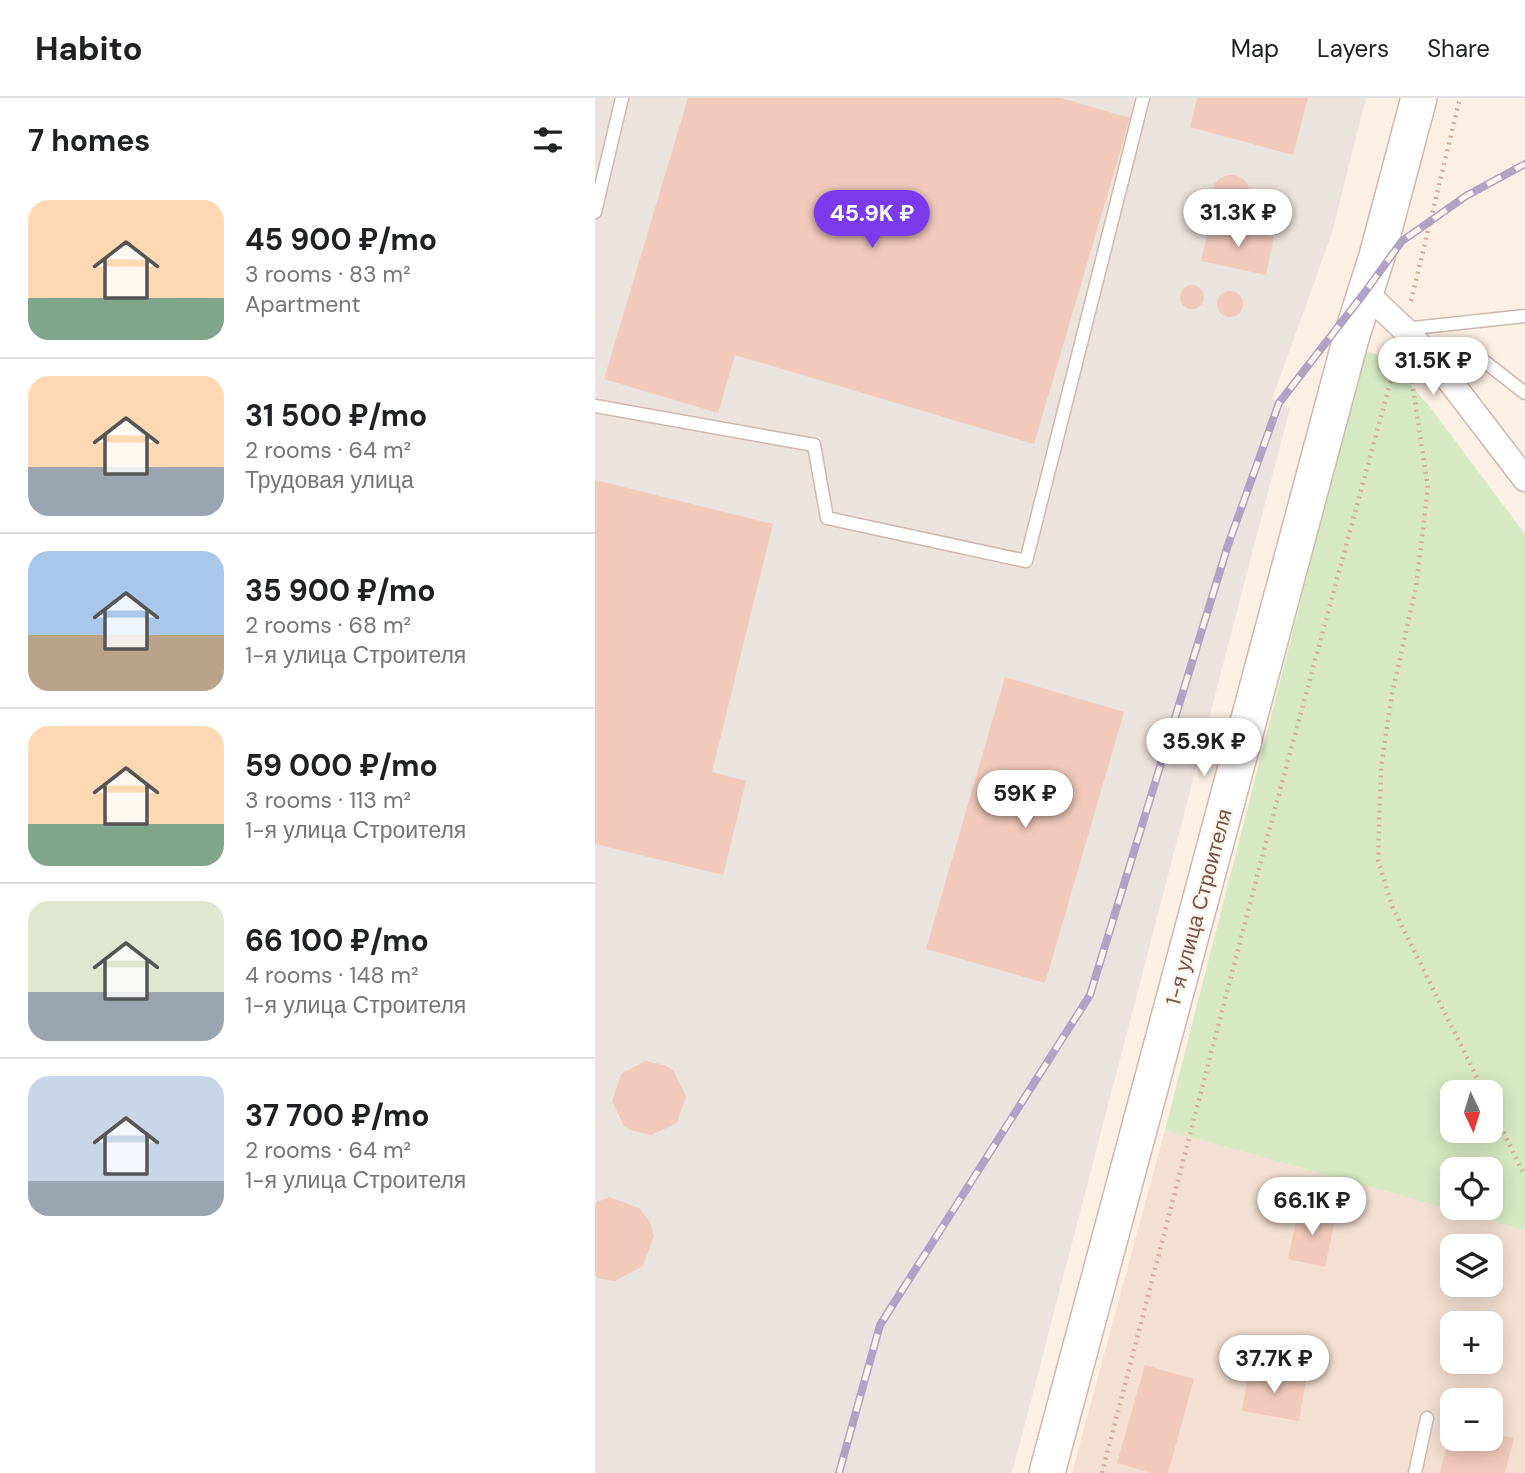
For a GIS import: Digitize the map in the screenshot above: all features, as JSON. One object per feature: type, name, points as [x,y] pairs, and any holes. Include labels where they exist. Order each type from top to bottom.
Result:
[{"type":"street","name":"1-я улица Строителя","points":[[1047,1473],[1350,338],[1377,256],[1419,98]]},
{"type":"street","points":[[1366,292],[1436,363],[1525,478]]},
{"type":"lane","points":[[595,212],[622,98]]},
{"type":"lane","points":[[595,406],[814,445],[827,518],[1026,561],[1143,98]]},
{"type":"lane","points":[[1404,329],[1525,316]]},
{"type":"lane","points":[[1436,363],[1480,358],[1525,393]]},
{"type":"lane","points":[[1415,1473],[1427,1418]]},
{"type":"path","points":[[1102,1473],[1266,842],[1404,329],[1460,98]]},
{"type":"path","points":[[1404,329],[1428,488],[1416,587],[1392,695],[1381,768],[1378,860],[1392,906],[1477,1080]]},
{"type":"path","points":[[1503,1131],[1525,1176]]},
{"type":"shaded area","points":[[595,98],[1366,98],[1332,233],[1272,399],[1290,408],[1012,1473],[595,1473]]},
{"type":"shaded area","points":[[1165,1130],[1440,1206],[1440,1220],[1489,1220],[1525,1230],[1525,1473],[1072,1473]]},
{"type":"green space","points":[[1365,350],[1387,359],[1430,407],[1525,534],[1525,1230],[1489,1220],[1503,1220],[1503,1157],[1440,1157],[1440,1206],[1165,1130]]},
{"type":"building","points":[[688,98],[1061,98],[1130,118],[1034,444],[735,355],[718,413],[604,379]]},
{"type":"building","points":[[1197,98],[1308,98],[1293,155],[1190,127]]},
{"type":"building","points":[[1231,175],[1244,181],[1250,194],[1244,207],[1231,213],[1218,207],[1212,194],[1218,181]]},
{"type":"building","points":[[1210,223],[1274,237],[1266,275],[1201,261]]},
{"type":"building","points":[[1192,285],[1201,288],[1204,297],[1201,306],[1192,309],[1183,306],[1180,297],[1183,288]]},
{"type":"building","points":[[1230,291],[1239,295],[1243,304],[1239,313],[1230,317],[1221,313],[1217,304],[1221,295]]},
{"type":"building","points":[[595,480],[773,524],[712,772],[746,781],[723,875],[595,844]]},
{"type":"building","points":[[1005,677],[1124,712],[1045,983],[926,949]]},
{"type":"building","points":[[645,1061],[673,1070],[686,1096],[677,1123],[651,1135],[624,1126],[612,1101],[621,1074]]},
{"type":"building","points":[[609,1197],[639,1208],[650,1222],[654,1236],[643,1266],[615,1281],[595,1276],[595,1203]]},
{"type":"building","points":[[1299,1207],[1336,1215],[1325,1267],[1288,1259]]},
{"type":"building","points":[[1145,1365],[1194,1379],[1168,1473],[1151,1473],[1117,1463]]},
{"type":"building","points":[[1249,1370],[1306,1380],[1299,1421],[1242,1411]]},
{"type":"building","points":[[1503,1436],[1514,1438],[1505,1473],[1440,1473],[1446,1451],[1503,1451]]},
{"type":"railway","points":[[839,1473],[880,1325],[1090,995],[1228,545],[1279,403],[1402,241],[1466,196],[1525,164]]}]
